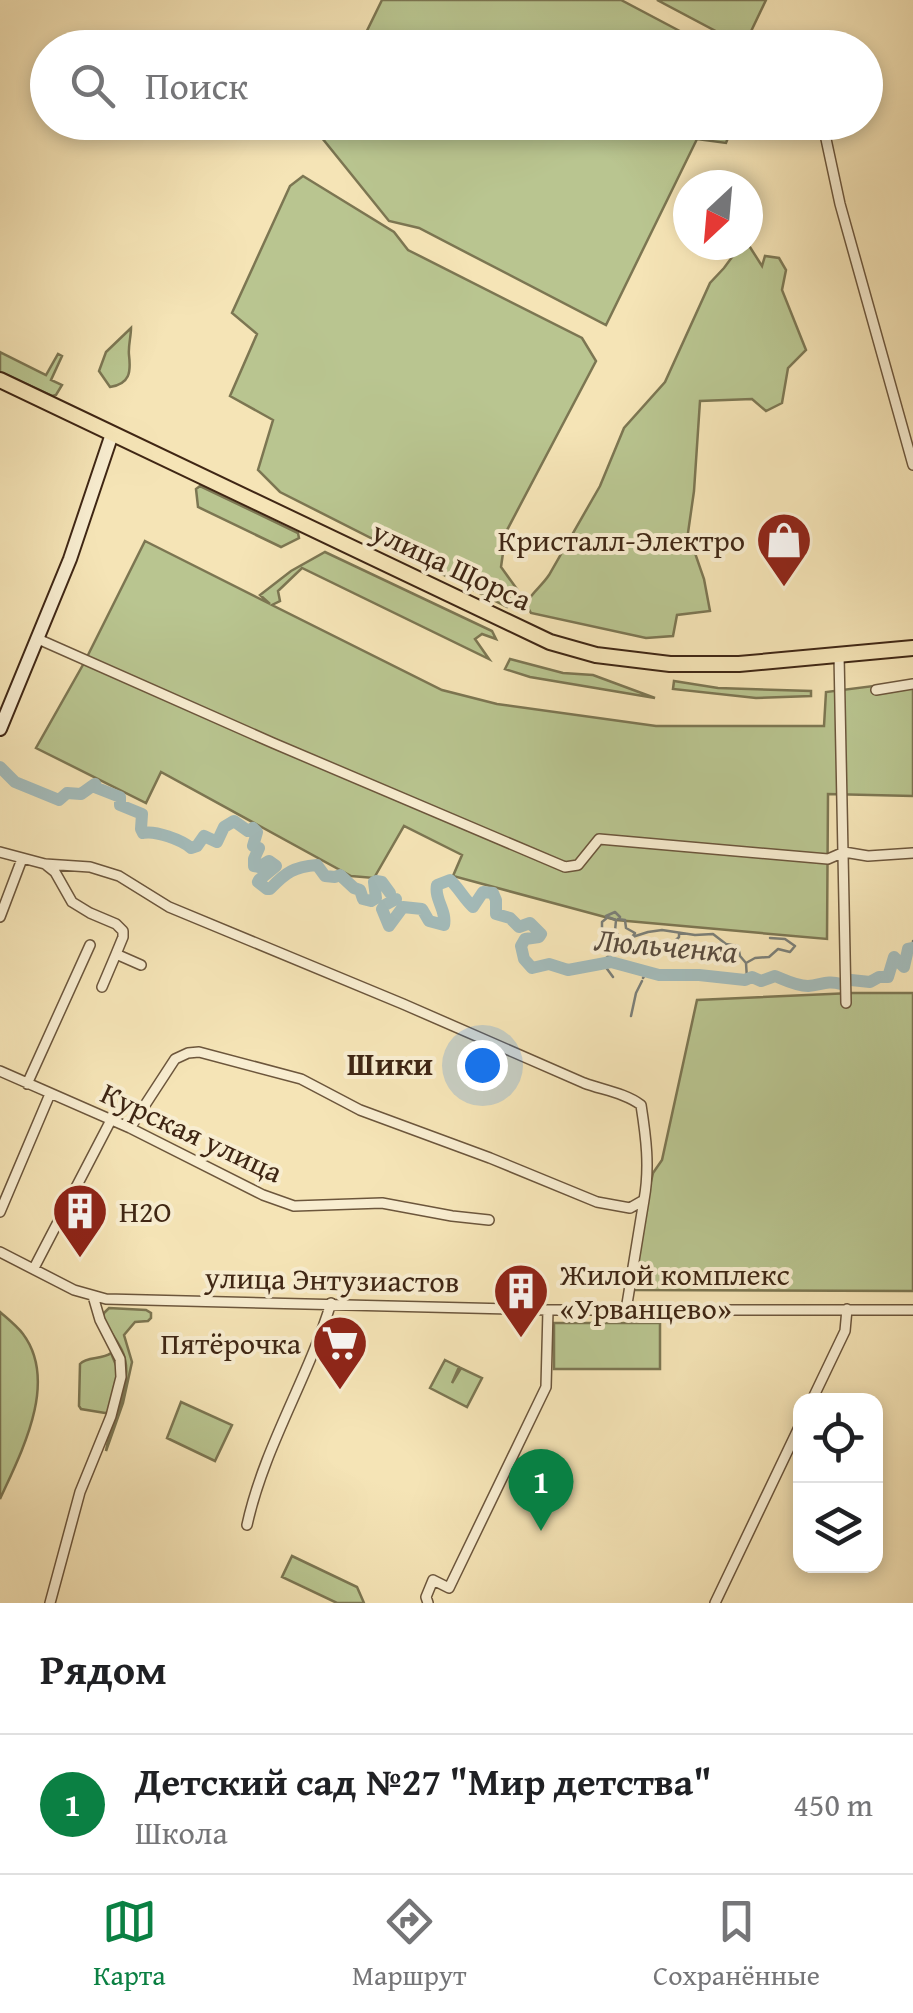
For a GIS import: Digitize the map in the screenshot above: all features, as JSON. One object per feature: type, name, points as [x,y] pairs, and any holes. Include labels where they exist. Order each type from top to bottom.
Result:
[{"type":"main road","name":"улица Щорса","points":[[0,380],[550,642],[596,655],[670,664],[739,664],[913,648]]},
{"type":"main road","points":[[0,729],[70,559],[112,434]]},
{"type":"street","points":[[826,140],[840,204],[913,465]]},
{"type":"street","points":[[38,639],[565,866],[578,865],[599,839],[828,859],[844,852],[868,856],[913,853]]},
{"type":"street","points":[[839,655],[846,1003]]},
{"type":"street","points":[[876,690],[913,684]]},
{"type":"street","points":[[0,852],[45,864],[90,867],[119,876],[169,907],[584,1083],[630,1096],[640,1104],[648,1178],[626,1310]]},
{"type":"street","points":[[0,917],[22,859]]},
{"type":"street","points":[[45,864],[55,872],[72,902],[123,931],[102,987]]},
{"type":"street","points":[[27,1084],[90,945]]},
{"type":"street","points":[[116,954],[141,965]]},
{"type":"street","points":[[130,1128],[175,1059],[200,1052],[301,1079],[360,1110],[597,1202],[630,1208],[644,1200]]},
{"type":"street","name":"Курская улица","points":[[0,1071],[294,1206],[382,1203],[489,1220]]},
{"type":"street","points":[[0,1212],[50,1094]]},
{"type":"street","points":[[34,1268],[111,1120]]},
{"type":"street","name":"улица Энтузиастов","points":[[0,1252],[93,1296],[548,1310],[913,1310]]},
{"type":"street","points":[[50,1603],[80,1492],[111,1416],[121,1377],[120,1359],[100,1320],[93,1296]]},
{"type":"street","points":[[248,1524],[254,1492],[331,1303]]},
{"type":"street","points":[[815,1393],[844,1334],[847,1309]]},
{"type":"street","points":[[428,1603],[426,1596],[432,1580],[448,1588],[546,1387],[548,1310]]},
{"type":"street","points":[[715,1603],[793,1439]]},
{"type":"green space","points":[[382,0],[621,0],[678,30],[367,30]]},
{"type":"green space","points":[[657,0],[766,0],[752,30],[714,30]]},
{"type":"green space","points":[[324,140],[697,140],[682,170],[673,170],[673,188],[606,325],[419,228],[389,221]]},
{"type":"green space","points":[[303,176],[394,232],[408,250],[582,338],[596,361],[506,532],[501,567],[519,592],[507,607],[280,492],[258,470],[273,420],[230,396],[257,334],[232,313],[290,186]]},
{"type":"green space","points":[[765,256],[779,258],[786,270],[782,290],[806,350],[788,368],[782,403],[766,411],[752,399],[700,401],[688,533],[710,611],[677,615],[673,636],[646,638],[531,613],[526,604],[549,575],[600,486],[624,428],[665,382],[710,283],[730,260],[758,260],[762,266]]},
{"type":"green space","points":[[131,328],[128,376],[110,387],[99,371],[106,352]]},
{"type":"green space","points":[[0,352],[46,375],[58,354],[62,356],[51,380],[62,385],[56,395],[0,372]]},
{"type":"green space","points":[[200,486],[298,533],[299,538],[281,547],[198,507],[196,489]]},
{"type":"green space","points":[[145,541],[270,604],[260,595],[325,552],[492,631],[496,639],[482,634],[475,639],[489,659],[302,568],[278,591],[280,601],[272,605],[442,690],[497,704],[656,726],[824,726],[826,692],[913,681],[913,796],[828,794],[827,939],[616,920],[453,876],[462,855],[404,826],[374,878],[351,876],[161,772],[146,803],[36,748]]},
{"type":"green space","points":[[510,659],[563,673],[593,675],[655,698],[530,677],[505,669]]},
{"type":"green space","points":[[674,681],[718,688],[811,691],[811,696],[756,698],[673,689]]},
{"type":"green space","points":[[913,993],[913,1291],[631,1290],[643,1216],[653,1173],[662,1160],[697,1000]]},
{"type":"green space","points":[[109,1308],[146,1310],[151,1318],[135,1322],[124,1335],[132,1362],[106,1451],[126,1382],[123,1354],[103,1317]]},
{"type":"green space","points":[[0,1312],[23,1334],[38,1374],[33,1417],[0,1499]]},
{"type":"green space","points":[[554,1323],[660,1323],[660,1369],[554,1369]]},
{"type":"green space","points":[[111,1353],[118,1370],[110,1412],[81,1409],[80,1364]]},
{"type":"green space","points":[[445,1360],[459,1367],[452,1383],[461,1368],[482,1378],[467,1407],[430,1388]]},
{"type":"green space","points":[[181,1402],[232,1425],[215,1461],[167,1438]]},
{"type":"green space","points":[[292,1556],[357,1587],[364,1603],[337,1603],[282,1577]]},
{"type":"waterway","name":"Люльченка","points":[[0,767],[15,782],[59,800],[67,793],[81,794],[95,784],[120,797],[120,805],[142,814],[143,833],[168,836],[191,848],[204,836],[217,842],[224,827],[234,821],[248,831],[253,828],[257,832],[253,846],[259,848],[254,866],[269,861],[276,866],[258,882],[267,889],[291,871],[317,865],[325,876],[340,875],[360,890],[363,899],[376,898],[376,881],[382,882],[390,893]]},
{"type":"waterway","name":"Люльченка","points":[[396,899],[382,909],[389,926],[403,907],[422,909],[429,921],[444,925],[437,885],[450,880],[473,907],[483,892],[493,893],[496,914],[510,918],[519,927],[530,923],[541,934],[525,939],[521,946],[524,959],[532,968],[549,964],[568,970],[611,962],[659,975],[745,980],[752,977],[761,981],[775,976],[804,986],[841,984]]},
{"type":"waterway","points":[[606,916],[615,912],[620,917]]},
{"type":"waterway","points":[[613,977],[602,962],[614,951],[602,932],[602,922],[608,917],[616,920],[615,931],[623,940],[662,930],[713,934],[726,944],[738,946],[746,963]]},
{"type":"waterway","points":[[618,919],[625,920],[626,928],[635,933],[632,937]]},
{"type":"waterway","points":[[674,942],[679,933]]},
{"type":"waterway","points":[[747,979],[746,963],[769,957],[778,949],[790,952],[795,946],[785,939],[770,938]]},
{"type":"waterway","points":[[913,941],[913,947]]},
{"type":"waterway","name":"Люльченка","points":[[851,980],[870,982],[888,977],[894,957],[904,967],[908,949],[913,948]]},
{"type":"waterway","name":"Люльченка","points":[[643,978],[647,972]]},
{"type":"waterway","points":[[631,1016],[642,981]]},
{"type":"place","name":"Кристалл-Электро","points":[[784,589]]},
{"type":"place","name":"H2O","points":[[80,1260]]},
{"type":"place","name":"Жилой комплекс «Урванцево»","points":[[521,1340]]},
{"type":"place","name":"Пятёрочка","points":[[340,1392]]},
{"type":"place","name":"Детский сад №27 \"Мир детства\"","points":[[541,1531]]},
{"type":"district","name":"Шики","points":[[390,1063]]}]
